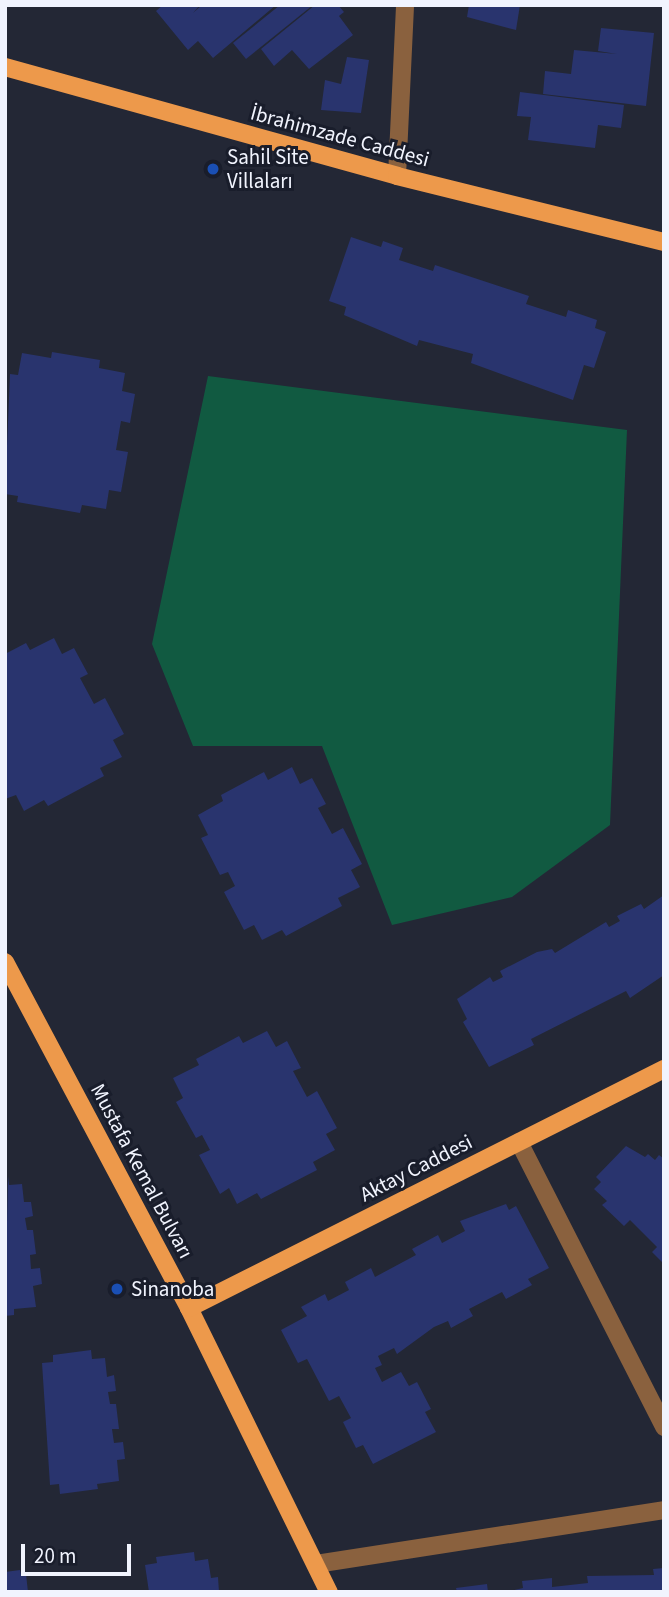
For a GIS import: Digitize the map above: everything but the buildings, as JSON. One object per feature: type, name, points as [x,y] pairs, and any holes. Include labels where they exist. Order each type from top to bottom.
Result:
[{"type":"main road","name":"İbrahimzade Caddesi","points":[[5,67],[397,176],[664,242]]},
{"type":"main road","name":"Mustafa Kemal Bulvarı","points":[[5,962],[189,1308],[329,1592]]},
{"type":"main road","name":"Aktay Caddesi","points":[[189,1308],[664,1069]]},
{"type":"street","points":[[397,176],[405,5]]},
{"type":"street","points":[[519,1142],[664,1427]]},
{"type":"street","points":[[316,1564],[664,1510]]},
{"type":"green space","points":[[208,376],[627,430],[610,825],[512,897],[392,925],[322,746],[193,746],[152,644]]},
{"type":"place","name":"Sahil Site Villaları","points":[[213,169]]},
{"type":"place","name":"Sinanoba","points":[[117,1289]]}]
